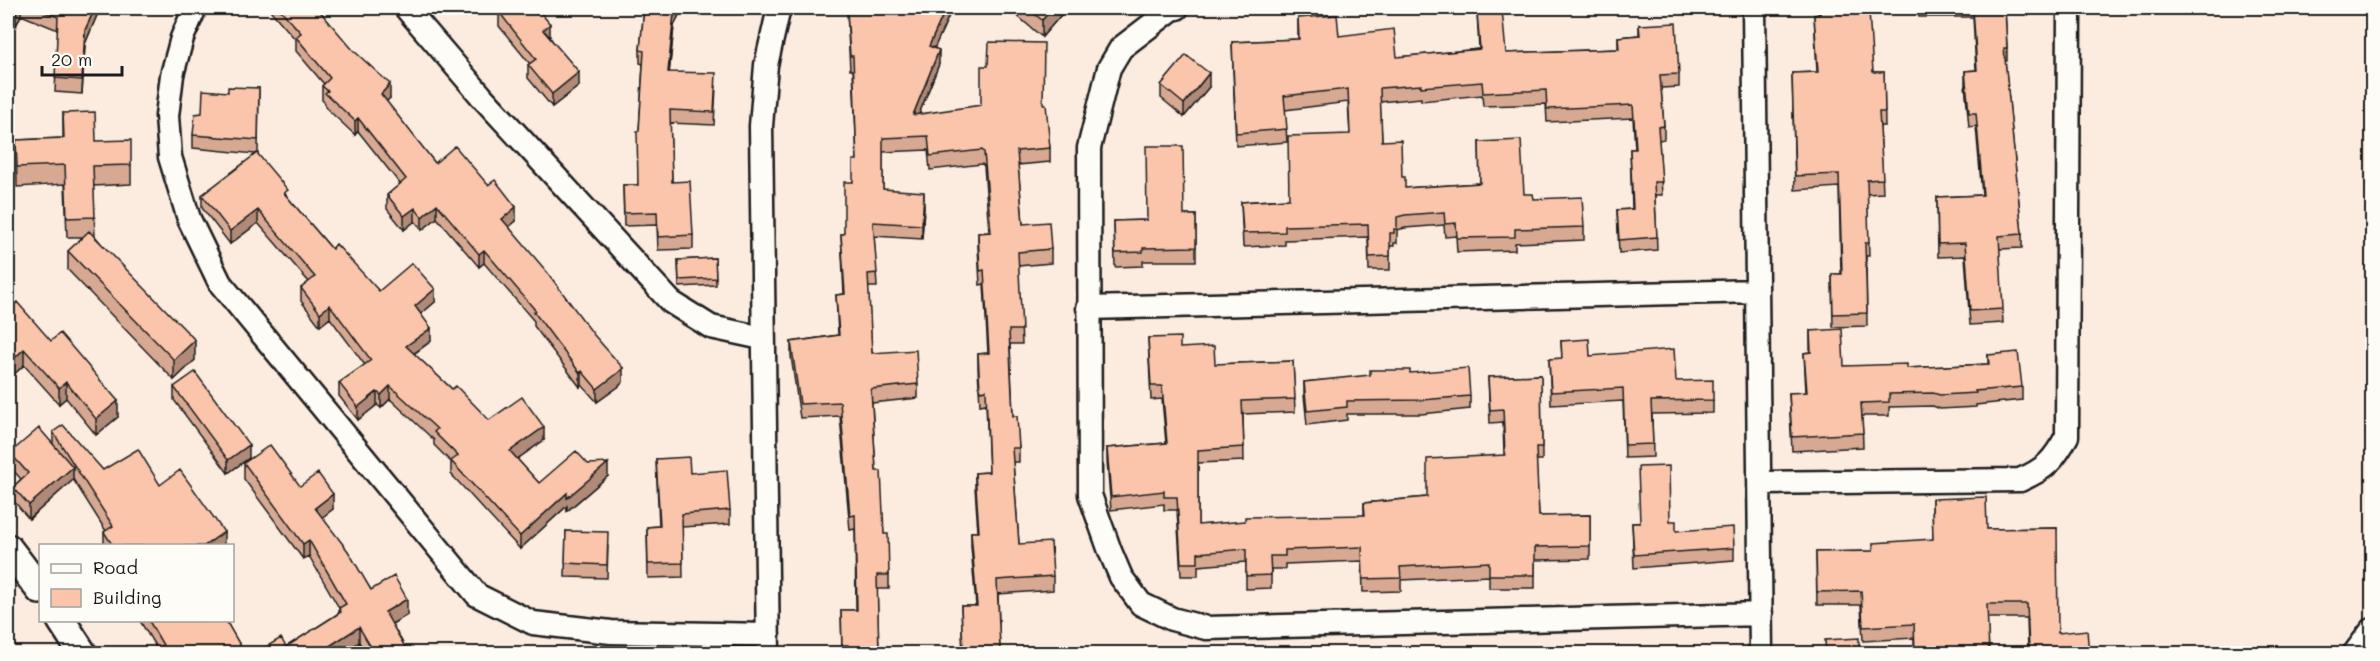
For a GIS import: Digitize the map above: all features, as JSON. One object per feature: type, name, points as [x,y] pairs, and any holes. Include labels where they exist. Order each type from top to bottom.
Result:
[{"type":"street","points":[[195,8],[182,38],[172,75],[167,116],[170,158],[194,230],[220,283],[477,595],[533,622],[611,632],[768,644],[762,338],[761,126],[766,65],[779,8]]},
{"type":"street","points":[[406,8],[483,98],[671,302],[711,327],[762,338]]},
{"type":"street","points":[[1178,8],[1172,9],[1121,48],[1109,68],[1089,148],[1090,495],[1121,577],[1141,604],[1172,619],[1206,628],[1761,614]]},
{"type":"street","points":[[1754,8],[1761,654]]},
{"type":"street","points":[[1760,483],[2020,480],[2048,465],[2058,453],[2067,436],[2069,8]]},
{"type":"street","points":[[1088,308],[1757,291]]},
{"type":"street","points":[[8,548],[39,589]]},
{"type":"street","points":[[62,622],[83,654]]},
{"type":"street","points":[[2354,654],[2373,630]]},
{"type":"building","points":[[8,8],[19,8],[16,13]]},
{"type":"building","points":[[35,8],[95,8],[85,30],[82,80],[55,78],[58,17]]},
{"type":"building","points":[[279,8],[317,8],[353,50],[390,84],[381,94],[435,163],[455,146],[488,185],[495,180],[516,207],[502,219],[623,368],[618,373],[597,389],[582,371],[580,373],[534,312],[536,311],[484,250],[479,254],[437,204],[422,217],[415,208],[404,216],[387,195],[406,179],[358,118],[355,121],[325,93],[328,91],[322,86],[330,78],[296,37],[301,33]]},
{"type":"building","points":[[506,8],[537,8],[550,24],[543,30],[579,72],[552,94],[528,65],[536,59],[499,12]]},
{"type":"building","points":[[644,8],[677,8],[674,13],[668,72],[716,73],[714,112],[670,110],[672,182],[690,181],[693,235],[658,237],[657,212],[624,213],[623,185],[638,185],[637,131],[639,131],[644,51],[640,50]]},
{"type":"building","points":[[851,8],[946,8],[929,46],[939,50],[913,115],[981,105],[981,66],[988,66],[989,42],[1044,43],[1043,104],[1046,104],[1050,148],[1017,151],[1023,224],[1049,222],[1051,249],[1018,252],[1022,330],[1009,330],[1013,416],[1017,416],[1019,448],[1012,448],[1019,544],[1051,542],[1053,576],[997,580],[1000,649],[963,650],[961,606],[977,606],[971,532],[979,532],[975,473],[989,472],[986,390],[980,391],[978,354],[989,353],[984,270],[980,271],[978,233],[991,232],[984,152],[982,150],[930,156],[928,136],[883,138],[883,189],[924,192],[922,225],[873,222],[877,273],[868,274],[872,353],[916,350],[918,384],[871,389],[876,471],[881,471],[884,534],[888,534],[889,575],[877,575],[879,654],[849,654],[848,645],[842,645],[841,610],[857,610],[855,515],[850,516],[840,402],[800,404],[791,342],[839,335],[836,295],[845,294],[841,234],[844,234],[844,182],[853,182],[853,160],[857,160],[853,56],[850,56],[847,11]]},
{"type":"building","points":[[1027,8],[1053,8],[1042,20]]},
{"type":"building","points":[[1820,8],[1861,8],[1861,12],[1869,11],[1873,72],[1884,72],[1885,112],[1879,112],[1883,179],[1867,180],[1869,243],[1865,243],[1867,313],[1833,314],[1832,274],[1842,274],[1839,174],[1795,176],[1792,73],[1818,72],[1814,15],[1820,14]]},
{"type":"building","points":[[1973,8],[2005,8],[2007,48],[2004,48],[2022,234],[1999,236],[2003,309],[1970,311],[1965,243],[1938,244],[1937,197],[1983,195],[1976,113],[1969,113],[1965,71],[1977,70]]},
{"type":"building","points":[[1502,10],[1506,53],[1619,49],[1618,37],[1640,35],[1639,25],[1676,23],[1679,74],[1660,75],[1664,126],[1658,127],[1662,182],[1654,182],[1657,237],[1619,240],[1617,210],[1633,209],[1630,149],[1636,149],[1633,105],[1547,109],[1546,90],[1483,93],[1482,82],[1380,88],[1382,141],[1401,140],[1402,177],[1405,177],[1405,188],[1480,183],[1479,142],[1521,140],[1524,194],[1533,194],[1534,199],[1582,197],[1584,227],[1515,229],[1515,237],[1457,238],[1456,223],[1445,224],[1444,212],[1405,215],[1397,217],[1397,229],[1394,229],[1394,233],[1390,233],[1390,256],[1369,257],[1368,224],[1285,226],[1285,232],[1243,233],[1241,202],[1289,199],[1288,136],[1350,134],[1348,89],[1284,96],[1287,129],[1236,133],[1232,42],[1299,39],[1298,18],[1337,15],[1339,36],[1394,29],[1397,57],[1480,49],[1477,12]]},
{"type":"building","points":[[1186,55],[1209,73],[1184,104],[1161,85]]},
{"type":"building","points":[[228,87],[259,88],[258,140],[193,135],[195,114],[202,113],[203,90],[228,92]]},
{"type":"building","points":[[95,112],[96,141],[131,140],[131,165],[93,166],[95,217],[67,218],[65,165],[17,167],[16,140],[64,138],[63,113]]},
{"type":"building","points":[[1146,146],[1183,146],[1184,215],[1196,215],[1196,247],[1143,248],[1143,252],[1115,253],[1114,221],[1147,220]]},
{"type":"building","points":[[257,153],[288,190],[284,193],[332,249],[336,244],[379,291],[412,263],[435,289],[415,306],[431,328],[406,346],[452,389],[456,386],[489,420],[522,397],[544,427],[510,451],[539,483],[576,451],[588,464],[608,463],[567,498],[567,493],[520,536],[451,461],[458,456],[434,432],[437,429],[390,386],[381,395],[377,392],[358,407],[339,383],[371,360],[330,305],[320,313],[301,288],[315,277],[258,210],[230,231],[202,195]]},
{"type":"building","points":[[89,231],[195,340],[174,360],[68,251]]},
{"type":"building","points":[[715,258],[716,278],[679,280],[678,260]]},
{"type":"building","points":[[17,302],[51,341],[60,333],[118,401],[96,419],[66,382],[59,388],[24,349],[8,364],[8,311]]},
{"type":"building","points":[[1842,329],[1844,366],[1907,364],[1907,368],[1989,364],[1988,355],[2018,352],[2022,387],[1940,395],[1933,393],[1889,394],[1889,402],[1861,403],[1863,433],[1792,437],[1789,393],[1807,392],[1804,353],[1811,352],[1810,331]]},
{"type":"building","points":[[1180,337],[1180,348],[1214,346],[1215,364],[1293,361],[1295,399],[1242,401],[1244,447],[1198,450],[1198,525],[1245,521],[1245,517],[1365,515],[1364,503],[1427,497],[1427,459],[1505,455],[1503,409],[1490,410],[1488,377],[1541,375],[1542,447],[1536,447],[1539,516],[1590,515],[1590,546],[1535,547],[1535,575],[1489,575],[1489,562],[1400,567],[1401,578],[1363,579],[1362,547],[1285,550],[1285,556],[1270,556],[1271,575],[1246,576],[1246,549],[1198,553],[1198,563],[1181,563],[1177,497],[1164,497],[1164,491],[1111,497],[1107,448],[1167,443],[1162,386],[1151,386],[1148,338]]},
{"type":"building","points":[[1589,339],[1590,356],[1674,349],[1676,381],[1713,380],[1713,400],[1651,401],[1653,444],[1625,445],[1623,388],[1551,392],[1549,359],[1562,358],[1561,341]]},
{"type":"building","points":[[1468,368],[1470,396],[1421,400],[1347,401],[1347,407],[1307,411],[1304,382],[1370,375],[1370,370],[1410,370],[1410,373]]},
{"type":"building","points":[[195,372],[249,445],[228,460],[174,387]]},
{"type":"building","points":[[63,425],[103,470],[138,449],[160,485],[180,470],[224,532],[207,544],[112,544],[104,532],[113,526],[53,432]]},
{"type":"building","points":[[39,428],[73,467],[29,505],[13,487],[28,473],[10,453]]},
{"type":"building","points":[[270,445],[300,486],[318,473],[333,494],[315,508],[348,551],[371,590],[394,576],[407,599],[385,612],[409,654],[375,654],[359,627],[317,654],[254,654],[281,638],[286,647],[341,612],[339,608],[346,604],[309,540],[303,544],[244,463]]},
{"type":"building","points":[[689,457],[690,473],[727,470],[730,510],[682,514],[683,563],[648,564],[647,527],[660,526],[656,459]]},
{"type":"building","points":[[1669,466],[1670,521],[1676,521],[1676,531],[1733,527],[1734,548],[1634,555],[1632,523],[1640,523],[1638,467]]},
{"type":"building","points":[[1986,497],[1987,529],[2057,528],[2058,633],[2087,630],[2089,654],[2022,654],[2022,651],[2029,651],[2027,604],[1987,604],[1989,654],[1915,654],[1914,624],[1863,627],[1861,591],[1817,592],[1816,552],[1873,551],[1873,543],[1933,539],[1932,499]]},
{"type":"building","points":[[566,531],[608,532],[607,565],[565,563]]},
{"type":"building","points":[[150,622],[227,622],[245,654],[157,654],[154,650],[163,645]]},
{"type":"building","points":[[1859,638],[1859,654],[1826,654],[1825,640]]}]
